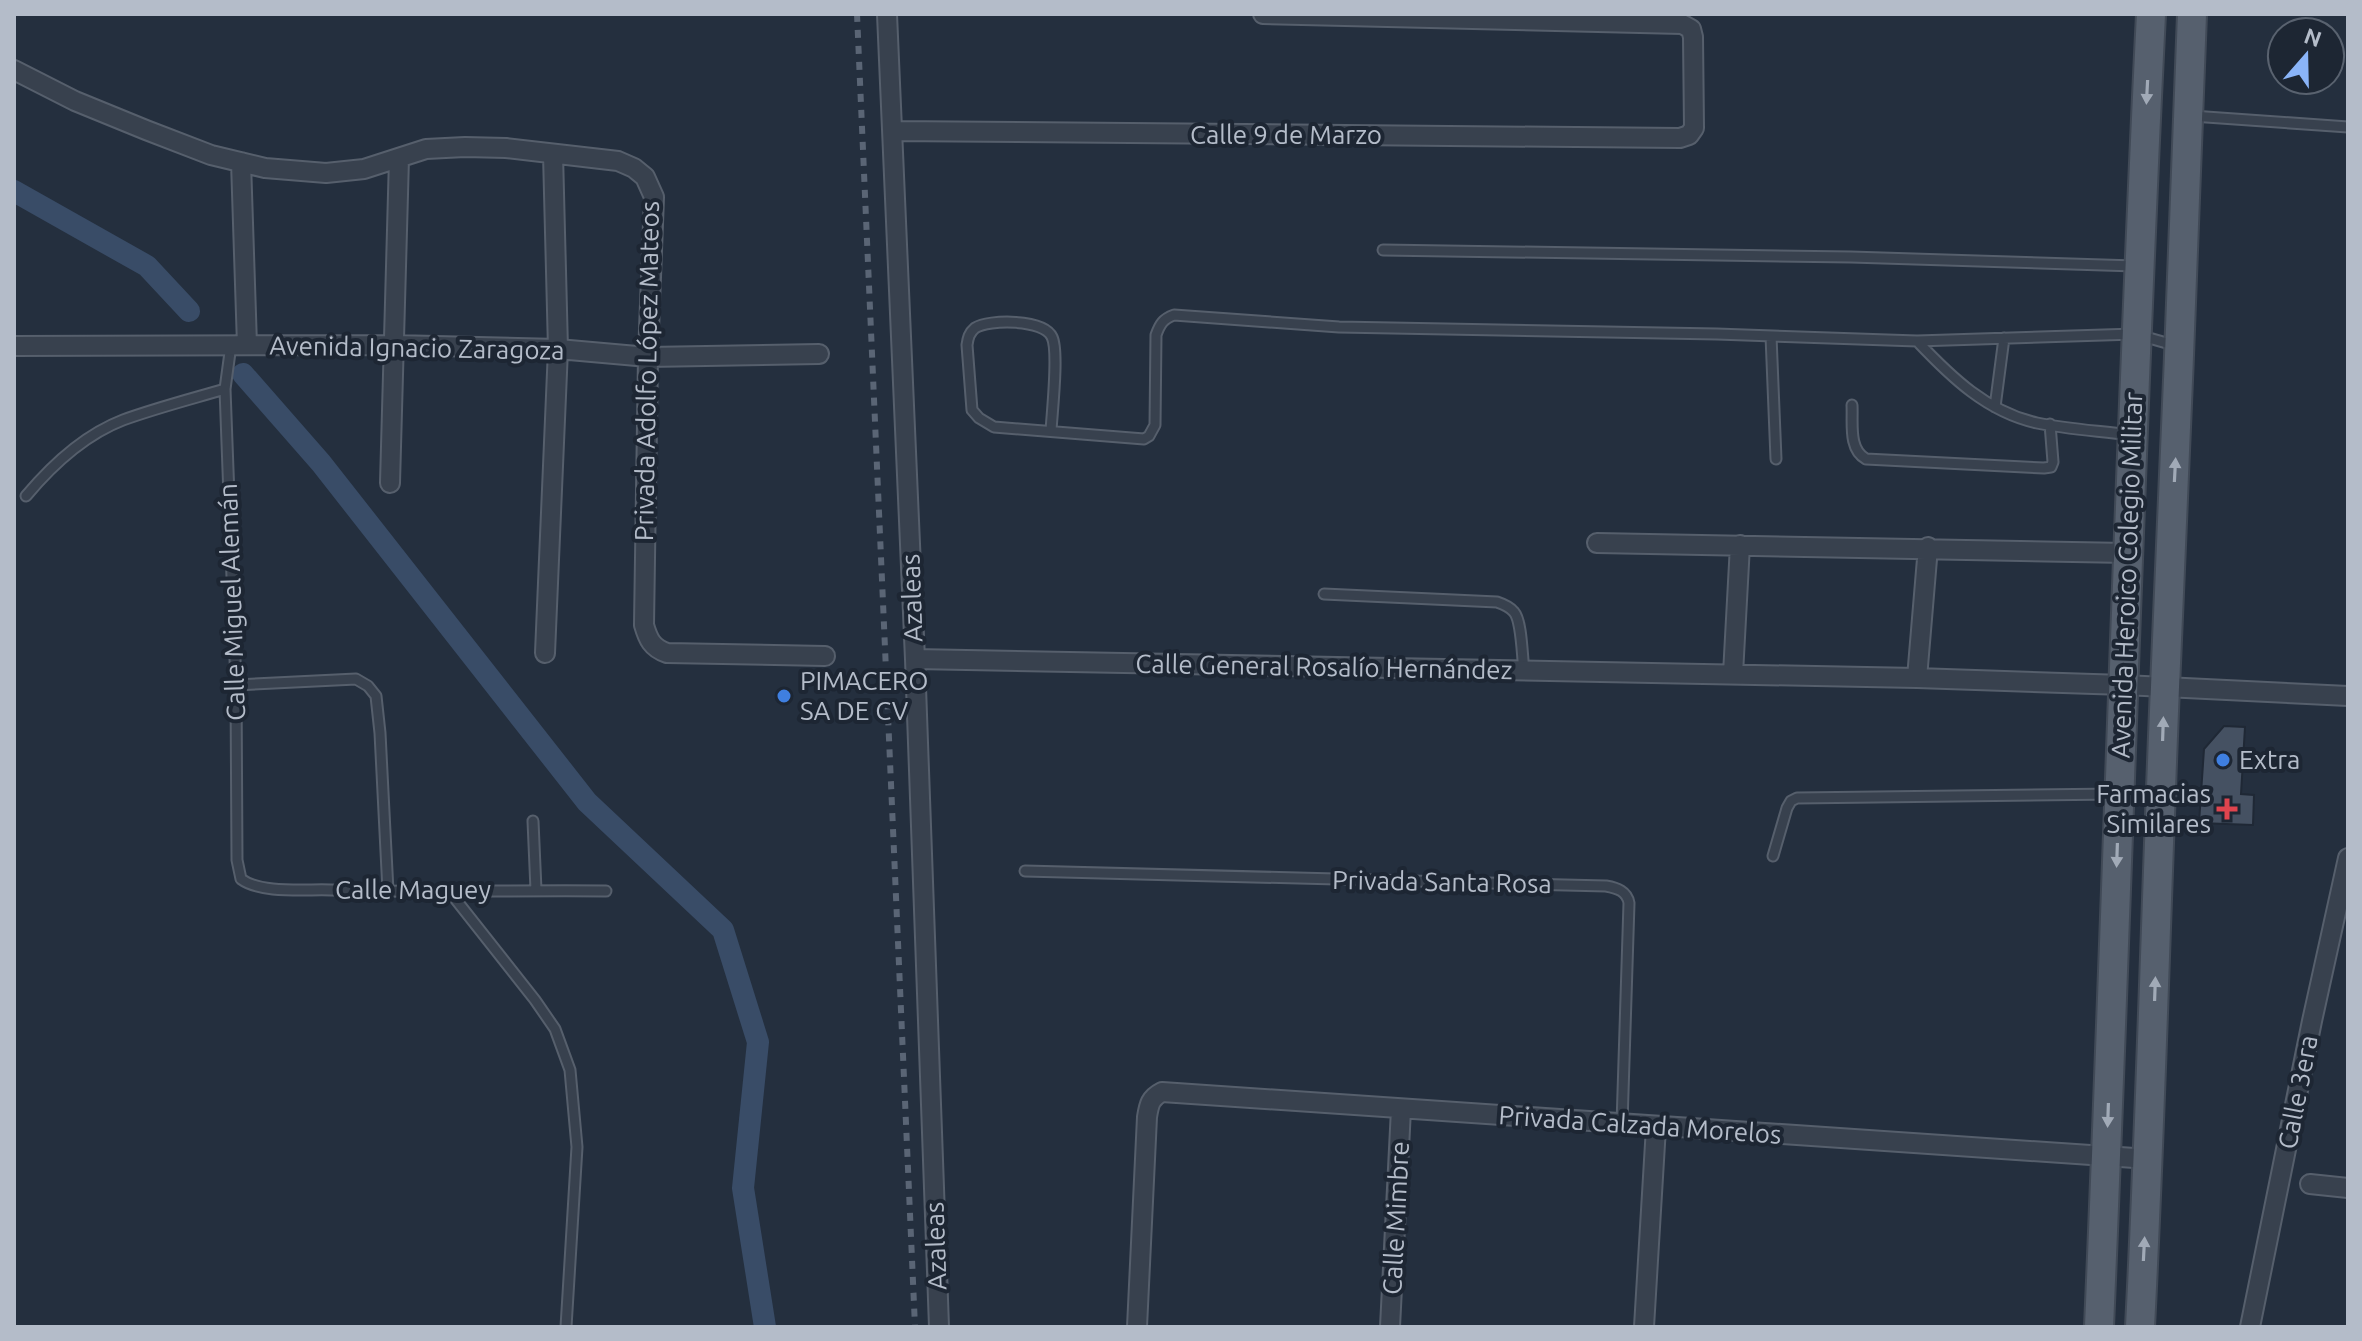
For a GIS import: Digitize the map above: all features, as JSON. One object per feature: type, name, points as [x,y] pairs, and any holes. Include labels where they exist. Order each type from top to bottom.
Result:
[{"type":"main road","name":"Avenida Heroico Colegio Militar","points":[[2099,1327],[2135,334],[2151,14]]},
{"type":"main road","name":"Avenida Heroico Colegio Militar","points":[[2140,1327],[2192,14]]},
{"type":"street","name":"Azaleas","points":[[887,14],[915,659],[939,1327]]},
{"type":"street","name":"Calle 9 de Marzo","points":[[893,131],[1680,138],[1689,135],[1695,122],[1693,37],[1691,29],[1682,24],[1263,14]]},
{"type":"street","name":"Privada Adolfo López Mateos","points":[[14,70],[75,101],[146,130],[211,155],[265,168],[326,173],[364,169],[426,149],[465,147],[506,148],[618,161],[634,168],[645,177],[654,197],[648,357],[644,625],[647,636],[654,646],[667,653],[825,656]]},
{"type":"street","points":[[545,653],[558,349],[553,154]]},
{"type":"street","points":[[390,483],[399,158]]},
{"type":"street","name":"Calle Miguel Alemán","points":[[239,345],[241,162]]},
{"type":"street","name":"Avenida Ignacio Zaragoza","points":[[14,346],[394,345],[558,349],[648,357],[819,354]]},
{"type":"street","points":[[1597,543],[2127,553]]},
{"type":"street","points":[[1733,674],[1740,545]]},
{"type":"street","points":[[1917,678],[1928,547]]},
{"type":"street","name":"Calle General Rosalío Hernández","points":[[915,659],[1917,678],[2348,696]]},
{"type":"street","name":"Calle 3era","points":[[2250,1327],[2348,858]]},
{"type":"street","name":"Privada Calzada Morelos","points":[[1137,1327],[1147,1117],[1150,1101],[1162,1092],[2149,1159]]},
{"type":"street","name":"Calle Mimbre","points":[[1390,1327],[1401,1109]]},
{"type":"street","points":[[1644,1327],[1656,1127]]},
{"type":"street","points":[[2310,1184],[2348,1188]]},
{"type":"lane","points":[[2189,115],[2348,127]]},
{"type":"lane","points":[[1383,250],[1851,257],[2138,266]]},
{"type":"lane","points":[[1051,431],[1055,346],[1049,332],[1035,324],[978,326],[968,337],[967,345],[972,410],[979,418],[994,427],[1144,439],[1155,425],[1156,335],[1159,325],[1174,315],[1339,327],[1917,341],[2135,334],[2181,347]]},
{"type":"lane","points":[[1771,336],[1776,459]]},
{"type":"lane","points":[[1995,407],[2004,338]]},
{"type":"lane","points":[[1917,341],[1950,376],[1995,407],[2036,423],[2131,436]]},
{"type":"lane","name":"Calle Miguel Alemán","points":[[237,860],[236,685],[225,389],[239,345]]},
{"type":"lane","points":[[26,496],[49,469],[77,447],[121,421],[225,389]]},
{"type":"lane","points":[[1852,405],[1854,448],[1866,459],[2051,467],[2050,424]]},
{"type":"lane","points":[[1324,594],[1497,602],[1505,605],[1516,613],[1518,619],[1524,670]]},
{"type":"lane","points":[[236,685],[356,679],[368,686],[376,696],[388,891]]},
{"type":"lane","points":[[1773,856],[1787,808],[1797,798],[2120,794]]},
{"type":"lane","points":[[533,821],[536,890]]},
{"type":"lane","name":"Calle Maguey","points":[[237,860],[241,879],[260,887],[388,891],[606,891]]},
{"type":"lane","name":"Privada Santa Rosa","points":[[1025,871],[1616,888],[1624,893],[1629,903],[1622,1124]]},
{"type":"lane","points":[[449,891],[555,1029],[570,1070],[577,1147],[566,1327]]},
{"type":"building","points":[[2224,726],[2245,727],[2241,794],[2254,795],[2253,825],[2199,823],[2204,749]]},
{"type":"waterway","points":[[14,191],[147,266],[189,311]]},
{"type":"waterway","points":[[243,374],[321,463],[587,802],[723,930],[758,1042],[743,1188],[765,1327]]},
{"type":"railway","points":[[857,14],[915,1327]]},
{"type":"place","name":"PIMACERO SA DE CV","points":[[784,696]]},
{"type":"place","name":"Extra","points":[[2223,760]]},
{"type":"place","name":"Farmacias Similares","points":[[2227,809]]}]
